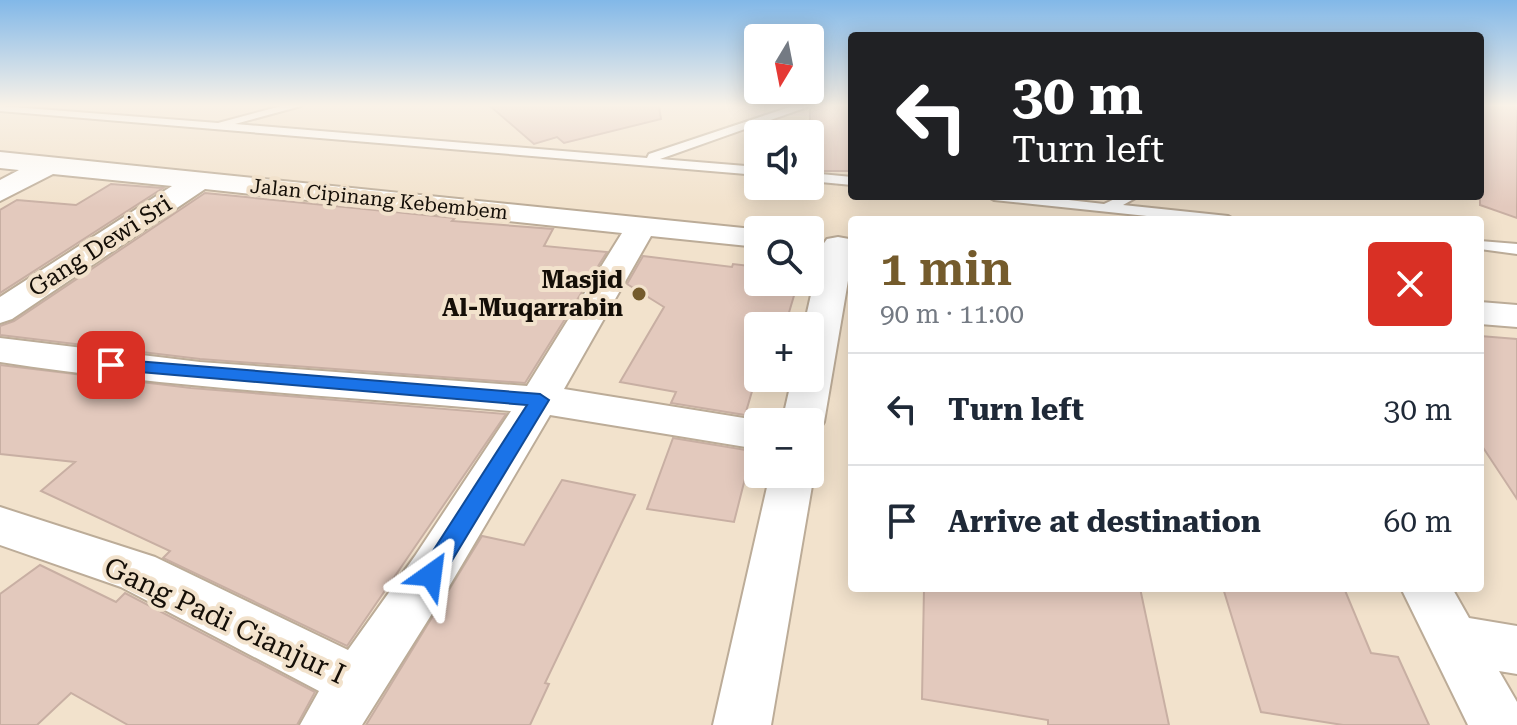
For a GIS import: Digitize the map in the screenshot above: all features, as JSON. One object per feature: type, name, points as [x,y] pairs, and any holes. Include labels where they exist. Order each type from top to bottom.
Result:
[{"type":"street","name":"Jalan Cipinang Kebembem","points":[[0,160],[744,237]]},
{"type":"street","points":[[0,192],[49,165]]},
{"type":"street","name":"Gang Dewi Sri","points":[[0,312],[200,180]]},
{"type":"street","points":[[357,682],[415,601],[540,400],[642,226]]},
{"type":"street","points":[[805,408],[833,246]]},
{"type":"street","points":[[1484,313],[1517,316]]},
{"type":"street","points":[[0,350],[53,359],[270,380],[540,400],[744,432]]},
{"type":"street","points":[[742,725],[789,488]]},
{"type":"street","name":"Gang Padi Cianjur I","points":[[0,526],[138,572],[357,682],[329,725]]},
{"type":"street","points":[[1428,592],[1498,725]]},
{"type":"street","points":[[1453,639],[1517,650]]},
{"type":"lane","points":[[393,140],[744,170]]},
{"type":"lane","points":[[646,159],[703,140]]},
{"type":"lane","points":[[824,178],[848,181]]},
{"type":"lane","points":[[1031,200],[1187,216]]},
{"type":"lane","points":[[1106,208],[1123,200]]},
{"type":"lane","points":[[1484,245],[1517,249]]},
{"type":"building","points":[[824,140],[848,140],[848,171],[824,171]]},
{"type":"building","points":[[1484,140],[1517,140],[1517,218],[1480,205],[1480,200],[1484,200]]},
{"type":"building","points":[[111,184],[163,188],[0,293],[0,210],[17,200],[76,205]]},
{"type":"building","points":[[205,193],[455,218],[452,221],[553,229],[544,246],[607,252],[525,383],[200,359],[0,335],[0,326],[14,321]]},
{"type":"building","points":[[643,256],[732,267],[733,264],[744,265],[744,296],[794,296],[789,312],[744,312],[744,392],[752,392],[744,415],[671,403],[676,392],[620,382],[664,307],[627,284]]},
{"type":"building","points":[[1484,336],[1517,339],[1517,499],[1484,449]]},
{"type":"building","points":[[0,365],[191,388],[506,414],[347,646],[163,558],[170,551],[41,491],[75,462],[0,454]]},
{"type":"building","points":[[673,438],[744,450],[744,483],[734,522],[647,509]]},
{"type":"building","points":[[562,480],[635,495],[545,683],[549,684],[530,725],[366,725],[482,536],[524,545]]},
{"type":"building","points":[[40,565],[116,602],[125,593],[315,692],[297,725],[128,725],[71,693],[37,725],[0,725],[0,594]]},
{"type":"building","points":[[924,592],[1141,592],[1169,725],[1048,725],[1048,720],[922,699]]},
{"type":"building","points":[[1224,592],[1346,592],[1371,653],[1398,657],[1429,725],[1343,725],[1261,712]]},
{"type":"place","name":"Masjid Al-Muqarrabin","points":[[639,294]]},
{"type":"route","points":[[111,365],[540,400],[431,575]]}]
